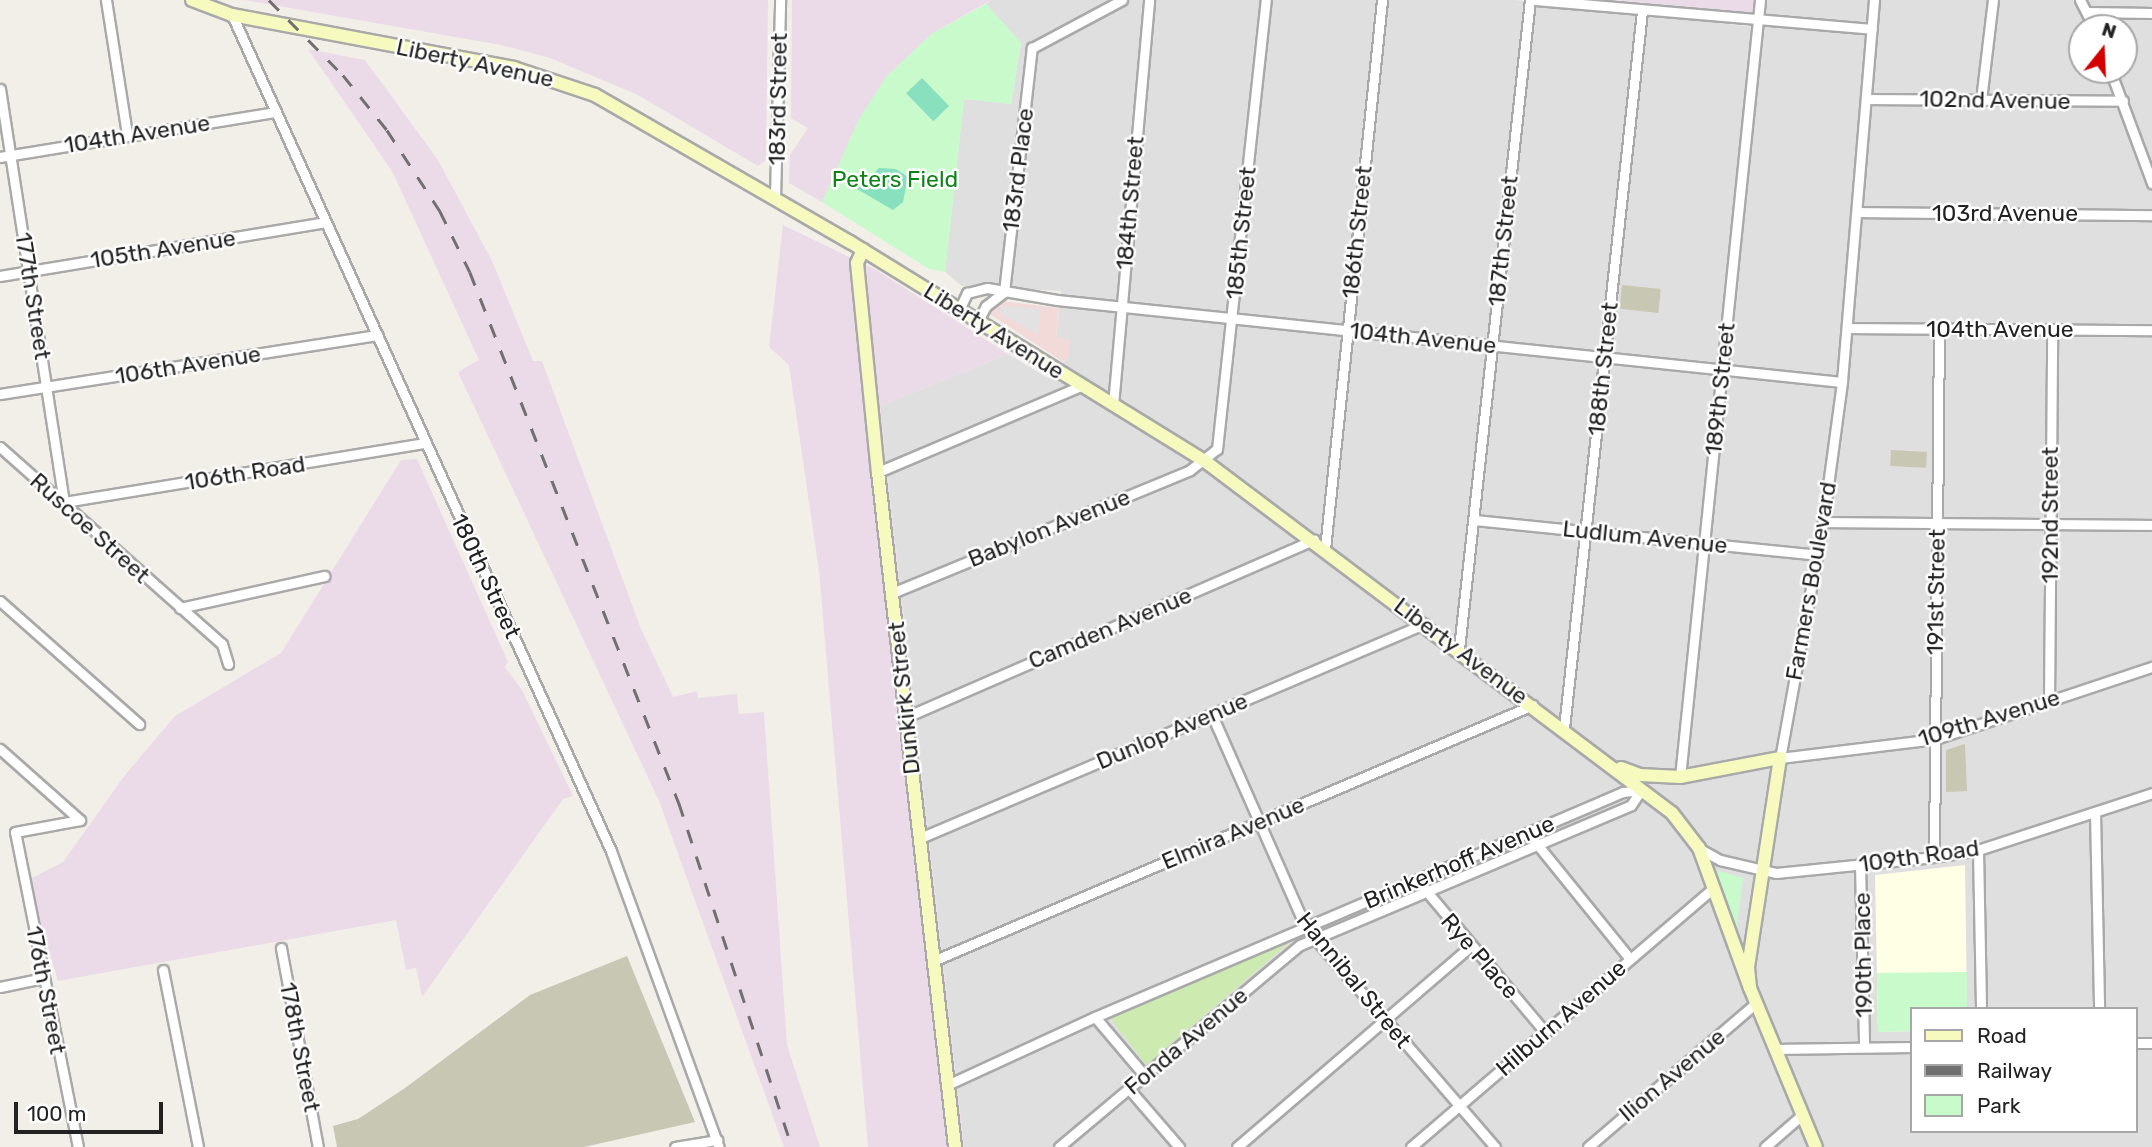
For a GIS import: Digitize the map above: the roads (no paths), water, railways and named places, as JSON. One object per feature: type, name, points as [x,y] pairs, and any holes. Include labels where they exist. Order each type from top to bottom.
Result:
[{"type":"main road","name":"Liberty Avenue","points":[[192,0],[232,15],[495,63],[555,80],[636,116],[960,308],[1206,462],[1425,623],[1672,813],[1699,848],[1750,988]]},
{"type":"main road","name":"Dunkirk Street","points":[[863,250],[857,263],[878,472],[955,1147]]},
{"type":"main road","points":[[1614,766],[1640,775],[1680,777],[1780,758]]},
{"type":"main road","name":"Farmers Boulevard","points":[[1780,758],[1749,956],[1750,988],[1816,1147]]},
{"type":"street","points":[[106,0],[127,134]]},
{"type":"street","name":"183rd Street","points":[[775,197],[780,0]]},
{"type":"street","name":"183rd Place","points":[[1004,292],[1032,48],[1122,0]]},
{"type":"street","name":"184th Street","points":[[1113,405],[1149,0]]},
{"type":"street","name":"185th Street","points":[[1206,462],[1217,449],[1266,0]]},
{"type":"street","name":"186th Street","points":[[1325,549],[1382,0]]},
{"type":"street","points":[[1532,0],[1758,22],[1872,29]]},
{"type":"street","name":"187th Street","points":[[1459,649],[1532,0]]},
{"type":"street","name":"189th Street","points":[[1680,777],[1760,0]]},
{"type":"street","name":"Farmers Boulevard","points":[[1780,758],[1823,522],[1842,382],[1874,0]]},
{"type":"street","points":[[1981,100],[1993,0]]},
{"type":"street","points":[[2080,0],[2088,12],[2152,13]]},
{"type":"street","name":"188th Street","points":[[1564,728],[1642,11]]},
{"type":"street","name":"180th Street","points":[[232,15],[611,851],[716,1144]]},
{"type":"street","points":[[2116,84],[2152,183]]},
{"type":"street","name":"177th Street","points":[[0,89],[64,502]]},
{"type":"street","name":"102nd Avenue","points":[[1867,99],[2123,102]]},
{"type":"street","name":"104th Avenue","points":[[0,157],[127,134],[274,112]]},
{"type":"street","name":"103rd Avenue","points":[[1857,212],[2152,215]]},
{"type":"street","name":"105th Avenue","points":[[0,276],[325,222]]},
{"type":"street","name":"104th Avenue","points":[[960,308],[973,289],[1842,382]]},
{"type":"street","points":[[979,320],[986,306],[1004,292]]},
{"type":"street","name":"104th Avenue","points":[[1847,328],[2152,330]]},
{"type":"street","name":"191st Street","points":[[1934,857],[1939,328]]},
{"type":"street","name":"192nd Street","points":[[2049,701],[2052,329]]},
{"type":"street","name":"106th Avenue","points":[[0,394],[377,335]]},
{"type":"street","points":[[878,472],[1081,386]]},
{"type":"street","name":"106th Road","points":[[64,502],[425,443]]},
{"type":"street","name":"Ruscoe Street","points":[[0,447],[180,608]]},
{"type":"street","name":"Babylon Avenue","points":[[892,593],[1206,462]]},
{"type":"street","name":"Ludlum Avenue","points":[[1474,520],[1817,555]]},
{"type":"street","points":[[1823,522],[2152,525]]},
{"type":"street","name":"Camden Avenue","points":[[905,717],[1314,540]]},
{"type":"street","points":[[180,608],[324,576]]},
{"type":"street","points":[[0,601],[139,723]]},
{"type":"street","points":[[180,608],[222,644],[228,664]]},
{"type":"street","name":"Dunlop Avenue","points":[[920,838],[1425,623]]},
{"type":"street","name":"109th Avenue","points":[[1780,758],[1935,740],[2152,667]]},
{"type":"street","name":"Elmira Avenue","points":[[933,961],[1533,705]]},
{"type":"street","name":"Hannibal Street","points":[[1212,715],[1306,928],[1495,1147]]},
{"type":"street","name":"176th Street","points":[[0,750],[80,820],[15,832],[78,1147]]},
{"type":"street","name":"Brinkerhoff Avenue","points":[[947,1085],[1095,1017],[1623,792],[1642,790]]},
{"type":"street","name":"Brinkerhoff Avenue","points":[[1315,938],[1631,805],[1642,790]]},
{"type":"street","name":"109th Road","points":[[1762,871],[1934,857],[1978,850],[2152,793]]},
{"type":"street","points":[[2095,812],[2099,1007]]},
{"type":"street","points":[[1528,833],[1535,845],[1630,958]]},
{"type":"street","name":"Liberty Avenue","points":[[1699,848],[1720,860],[1762,871]]},
{"type":"street","points":[[1978,850],[1981,1007]]},
{"type":"street","name":"190th Place","points":[[1860,864],[1864,1047]]},
{"type":"street","name":"Rye Place","points":[[1417,880],[1545,1032]]},
{"type":"street","name":"Hilburn Avenue","points":[[1411,1147],[1712,889]]},
{"type":"street","name":"Fonda Avenue","points":[[1059,1147],[1300,945],[1315,938]]},
{"type":"street","points":[[1237,1147],[1471,946]]},
{"type":"street","name":"178th Street","points":[[281,948],[318,1147]]},
{"type":"street","points":[[163,970],[198,1147]]},
{"type":"street","points":[[0,987],[44,978]]},
{"type":"street","name":"Ilion Avenue","points":[[1588,1147],[1756,1003]]},
{"type":"street","points":[[1095,1017],[1145,1076]]},
{"type":"street","points":[[1774,1049],[1910,1046]]},
{"type":"street","points":[[1129,1089],[1179,1147]]},
{"type":"street","points":[[1765,1147],[1802,1115]]},
{"type":"street","points":[[675,1147],[716,1144]]},
{"type":"railway","points":[[269,0],[343,75],[387,130],[440,211],[470,272],[679,803],[792,1147]]},
{"type":"park label","name":"Peters Field","points":[[895,179]]}]
